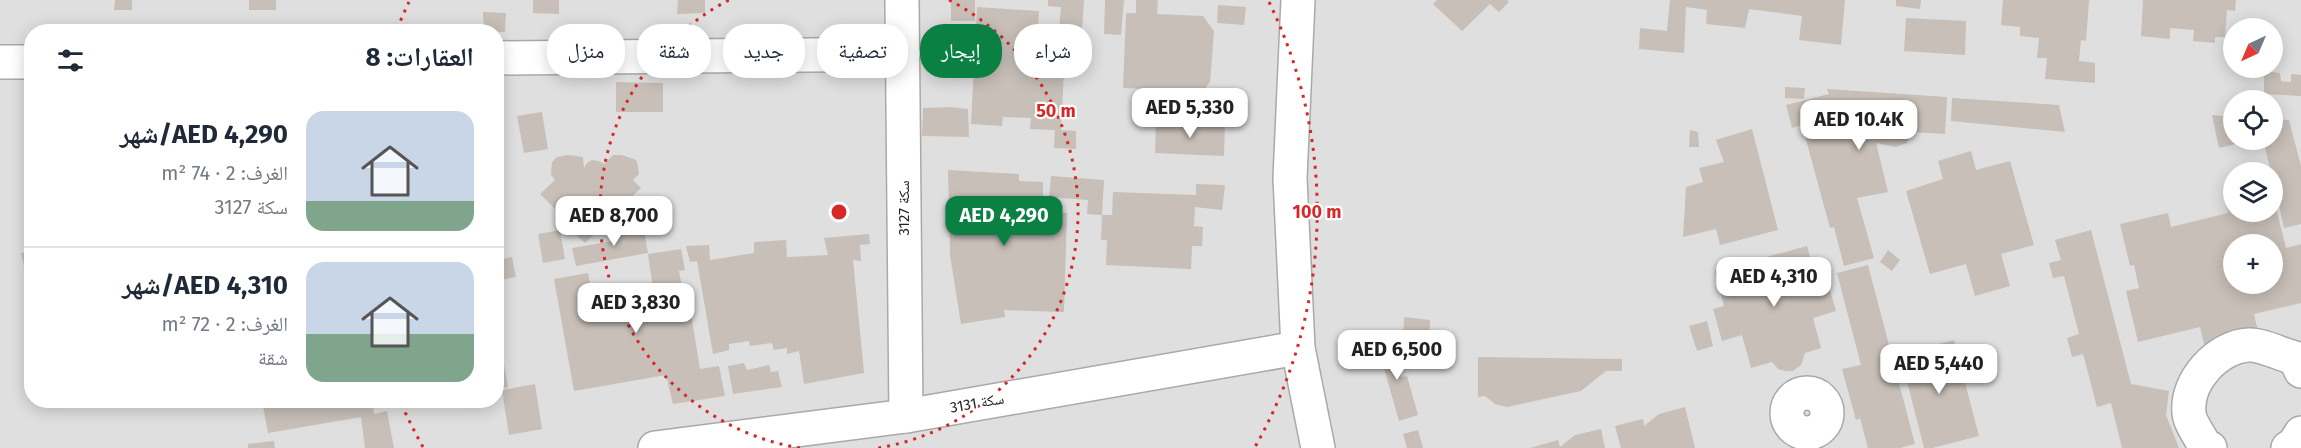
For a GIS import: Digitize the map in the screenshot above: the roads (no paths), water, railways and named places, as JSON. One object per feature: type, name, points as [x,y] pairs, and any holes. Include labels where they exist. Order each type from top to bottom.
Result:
[{"type":"street","name":"سكة 3127","points":[[902,0],[902,24]]},
{"type":"street","points":[[1298,0],[1290,178],[1298,348],[1317,448]]},
{"type":"street","points":[[504,58],[817,55]]},
{"type":"street","points":[[0,62],[24,62]]},
{"type":"street","name":"سكة 3127","points":[[903,78],[906,416]]},
{"type":"street","points":[[2210,448],[2205,446],[2188,413],[2192,389],[2209,362],[2228,352],[2250,345],[2295,358],[2301,371]]},
{"type":"street","name":"سكة 3131","points":[[655,448],[906,416],[1298,348]]},
{"type":"street","points":[[2288,448],[2294,444],[2301,433]]}]
